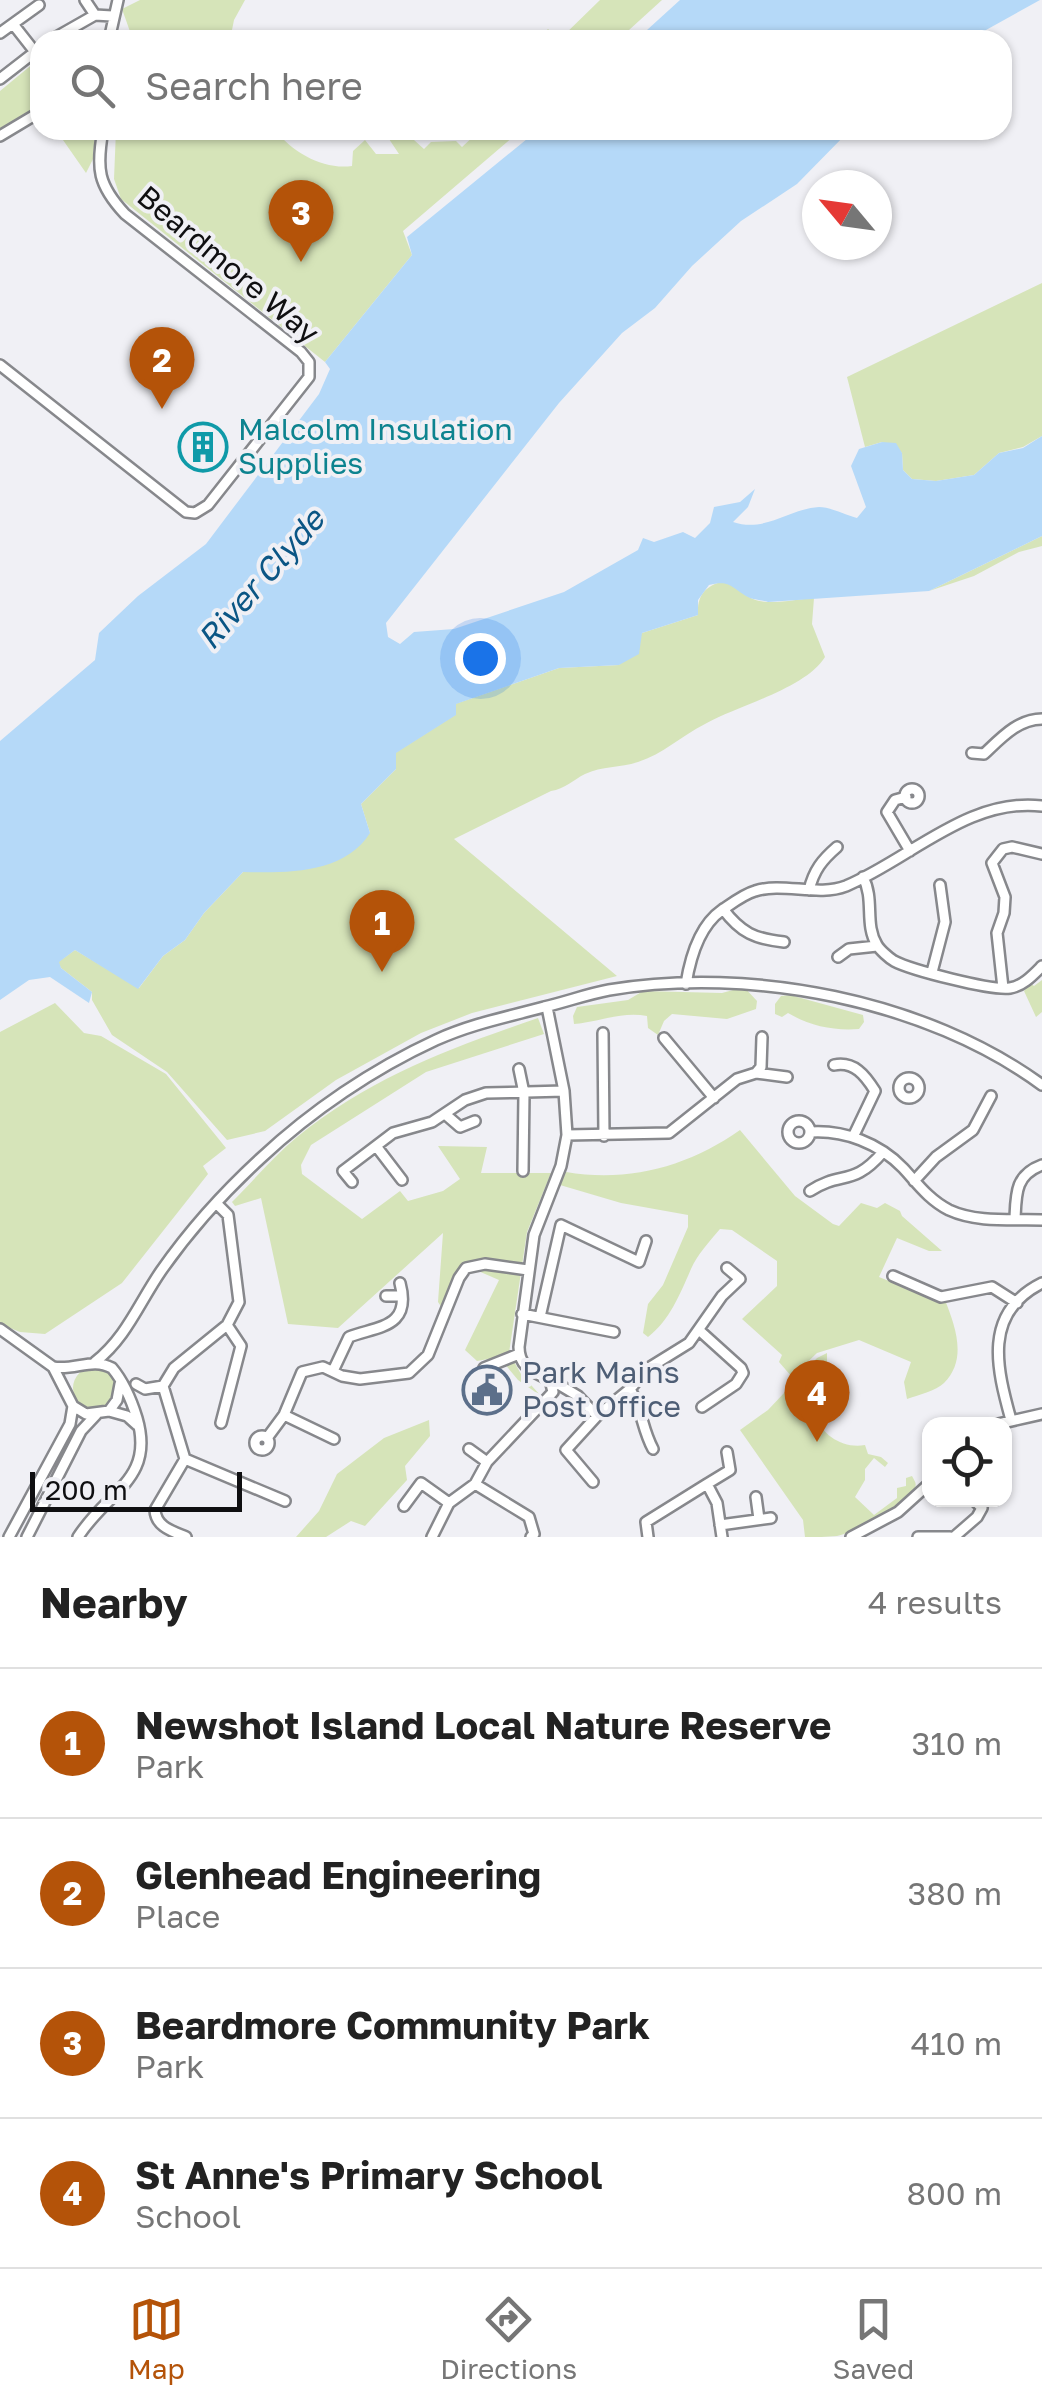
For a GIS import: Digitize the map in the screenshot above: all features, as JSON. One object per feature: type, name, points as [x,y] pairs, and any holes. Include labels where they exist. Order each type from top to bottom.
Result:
[{"type":"street","points":[[85,0],[95,16]]},
{"type":"street","points":[[110,30],[118,0]]},
{"type":"street","points":[[0,33],[38,5]]},
{"type":"street","points":[[69,30],[95,16],[112,16]]},
{"type":"street","points":[[13,24],[30,42]]},
{"type":"street","points":[[0,79],[30,55]]},
{"type":"street","points":[[0,136],[30,118]]},
{"type":"street","name":"Beardmore Way","points":[[0,365],[186,512],[194,513],[208,505],[309,377],[308,362],[301,352],[113,200],[100,176],[102,140]]},
{"type":"street","points":[[972,752],[984,754],[1028,719],[1042,719]]},
{"type":"street","points":[[906,797],[894,800],[887,812],[910,851]]},
{"type":"street","points":[[686,984],[690,960],[703,932],[723,909],[756,890],[844,888],[972,817],[999,807],[1042,806]]},
{"type":"street","points":[[810,890],[822,859],[837,847]]},
{"type":"street","points":[[1003,988],[997,933],[1005,903],[994,870],[995,856],[1012,847],[1042,854]]},
{"type":"street","points":[[862,876],[872,893],[871,928],[877,946],[893,961],[990,988],[1028,980],[1042,966]]},
{"type":"street","points":[[932,972],[945,922],[940,884]]},
{"type":"street","points":[[1005,903],[1020,904]]},
{"type":"street","points":[[723,909],[735,926],[754,938],[784,942]]},
{"type":"street","points":[[838,957],[849,949],[877,946]]},
{"type":"street","points":[[53,1367],[79,1367],[95,1362],[118,1342],[173,1254],[284,1137],[360,1084],[435,1040],[489,1019],[610,990],[735,983],[890,1010],[986,1050],[1042,1084]]},
{"type":"street","points":[[548,1006],[564,1091],[567,1135],[528,1270],[519,1354],[527,1368],[578,1396],[596,1416]]},
{"type":"street","points":[[603,1033],[604,1136]]},
{"type":"street","points":[[756,1073],[761,1068],[762,1036]]},
{"type":"street","points":[[664,1038],[714,1098]]},
{"type":"street","points":[[834,1065],[844,1063],[855,1068],[875,1090],[899,1090]]},
{"type":"street","points":[[520,1070],[524,1093],[523,1171]]},
{"type":"street","points":[[567,1135],[669,1133],[737,1079],[756,1073],[787,1078]]},
{"type":"street","points":[[853,1137],[875,1090]]},
{"type":"street","points":[[352,1182],[342,1170],[393,1133],[432,1122],[465,1100],[486,1094],[564,1091]]},
{"type":"street","points":[[914,1181],[936,1157],[973,1130],[991,1096]]},
{"type":"street","points":[[445,1114],[460,1127],[476,1120]]},
{"type":"street","points":[[810,1132],[853,1137],[883,1152],[933,1200],[957,1213],[980,1218],[1042,1220]]},
{"type":"street","points":[[376,1146],[402,1180]]},
{"type":"street","points":[[810,1191],[824,1182],[862,1174],[883,1152]]},
{"type":"street","points":[[1015,1219],[1019,1182],[1030,1170],[1042,1165]]},
{"type":"street","points":[[186,1537],[160,1525],[155,1510],[185,1459],[164,1386],[174,1368],[227,1324],[239,1302],[228,1215],[217,1204]]},
{"type":"street","points":[[540,1218],[562,1224],[639,1262],[646,1241]]},
{"type":"street","points":[[540,1317],[562,1224]]},
{"type":"street","points":[[266,1438],[284,1415],[302,1372],[316,1366],[360,1379],[409,1373],[428,1356],[458,1278],[466,1268],[484,1264],[528,1270]]},
{"type":"street","points":[[594,1482],[566,1450],[647,1368],[689,1343],[700,1331],[722,1296],[740,1280],[728,1268]]},
{"type":"street","points":[[893,1276],[941,1297],[992,1287],[1018,1302]]},
{"type":"street","points":[[333,1372],[349,1337],[387,1326],[398,1314],[400,1283]]},
{"type":"street","points":[[1010,1417],[996,1368],[997,1346],[1018,1302],[1042,1284]]},
{"type":"street","points":[[386,1296],[402,1296]]},
{"type":"street","points":[[522,1314],[614,1332]]},
{"type":"street","points":[[221,1423],[240,1346],[227,1324]]},
{"type":"street","points":[[0,1330],[53,1367],[73,1406],[70,1424],[9,1537]]},
{"type":"street","points":[[700,1331],[743,1374],[736,1384],[702,1407]]},
{"type":"street","points":[[109,1411],[120,1394],[118,1342]]},
{"type":"street","points":[[484,1368],[519,1354]]},
{"type":"street","points":[[78,1537],[89,1520],[139,1468],[143,1442],[118,1377],[95,1362]]},
{"type":"street","points":[[67,1391],[79,1367]]},
{"type":"street","points":[[432,1537],[450,1503],[476,1484],[486,1462],[551,1397],[552,1383]]},
{"type":"street","points":[[136,1384],[145,1389],[164,1386]]},
{"type":"street","points":[[630,1389],[640,1406],[643,1431],[653,1449]]},
{"type":"street","points":[[73,1406],[96,1415]]},
{"type":"street","points":[[27,1537],[80,1431],[96,1415],[109,1411],[127,1416],[139,1426]]},
{"type":"street","points":[[1012,1420],[1042,1414]]},
{"type":"street","points":[[284,1415],[317,1437],[334,1439]]},
{"type":"street","points":[[468,1449],[486,1462]]},
{"type":"street","points":[[648,1537],[646,1522],[730,1470],[727,1452]]},
{"type":"street","points":[[185,1459],[285,1502]]},
{"type":"street","points":[[404,1506],[421,1483],[450,1503]]},
{"type":"street","points":[[476,1484],[529,1517],[534,1534],[531,1537]]},
{"type":"street","points":[[707,1484],[717,1502],[722,1537]]},
{"type":"street","points":[[851,1537],[898,1512],[922,1490]]},
{"type":"street","points":[[756,1498],[759,1520]]},
{"type":"street","points":[[918,1537],[952,1537],[977,1518],[981,1507]]},
{"type":"street","points":[[720,1525],[771,1518]]},
{"type":"green space","points":[[140,0],[245,0],[232,30],[129,30],[122,9]]},
{"type":"green space","points":[[600,0],[662,0],[629,30],[569,30]]},
{"type":"green space","points":[[30,66],[30,112],[0,132],[0,91]]},
{"type":"green space","points":[[63,140],[94,140],[93,159],[86,173]]},
{"type":"green space","points":[[116,140],[285,140],[310,158],[341,167],[352,166],[353,151],[365,140],[376,154],[399,154],[390,140],[414,140],[424,149],[431,142],[456,141],[462,147],[470,140],[509,140],[403,231],[412,255],[325,362],[121,199],[114,179]]},
{"type":"green space","points":[[1042,283],[1042,436],[1023,447],[999,453],[974,475],[936,481],[912,479],[903,470],[902,453],[882,442],[865,447],[847,377]]},
{"type":"green space","points":[[1042,536],[1042,546],[929,591]]},
{"type":"green space","points":[[724,581],[760,601],[814,598],[812,624],[825,657],[803,678],[705,724],[647,759],[585,774],[454,839],[617,976],[472,1013],[421,1033],[336,1080],[265,1131],[227,1140],[167,1072],[112,1035],[92,1000],[92,992],[61,968],[58,962],[75,950],[139,988],[163,956],[185,940],[204,913],[243,872],[370,833],[361,804],[396,769],[395,753],[455,715],[455,704],[559,668],[619,665],[642,633],[698,615],[704,592]]},
{"type":"green space","points":[[1042,980],[1042,1012],[1036,1017],[1024,991],[1030,983],[1034,986]]},
{"type":"green space","points":[[744,987],[757,1001],[756,1009],[727,1019],[672,1014],[658,1035],[648,1028],[647,1016],[574,1024],[577,1007],[628,1000],[643,991],[722,993]]},
{"type":"green space","points":[[790,995],[863,1015],[864,1022],[859,1029],[840,1029],[788,1013],[782,1017],[775,1014],[775,1004],[781,996]]},
{"type":"green space","points":[[55,1003],[84,1033],[101,1036],[166,1074],[226,1148],[203,1166],[208,1174],[122,1283],[45,1334],[20,1332],[0,1324],[0,1032]]},
{"type":"green space","points":[[538,1018],[544,1034],[426,1072],[311,1145],[301,1165],[302,1174],[362,1219],[400,1191],[408,1201],[443,1191],[460,1179],[438,1146],[487,1147],[481,1173],[551,1173],[527,1232],[509,1353],[541,1396],[518,1380],[499,1357],[477,1361],[465,1350],[499,1280],[462,1264],[442,1308],[438,1302],[443,1233],[338,1328],[288,1324],[261,1198],[235,1206],[232,1202],[297,1137],[354,1097],[442,1053]]},
{"type":"green space","points":[[740,1130],[795,1196],[833,1224],[839,1226],[861,1203],[877,1208],[885,1203],[900,1211],[942,1251],[929,1251],[897,1238],[879,1277],[945,1300],[958,1353],[951,1374],[941,1386],[907,1399],[904,1382],[911,1362],[859,1340],[817,1353],[792,1377],[779,1362],[782,1355],[742,1319],[777,1286],[777,1261],[732,1230],[720,1229],[697,1259],[662,1323],[648,1337],[643,1333],[648,1304],[663,1285],[688,1227],[688,1215],[621,1203],[560,1185],[566,1172],[613,1175],[658,1169],[700,1153]]},
{"type":"green space","points":[[827,1353],[827,1368],[799,1385],[796,1413],[815,1415],[835,1439],[849,1445],[865,1445],[868,1454],[888,1463],[885,1467],[874,1458],[865,1469],[865,1480],[855,1497],[874,1515],[897,1498],[897,1488],[906,1486],[906,1478],[912,1476],[916,1485],[900,1504],[867,1524],[837,1536],[805,1537],[803,1520],[740,1430],[768,1410],[817,1358]]},
{"type":"green space","points":[[94,1367],[109,1373],[115,1388],[109,1403],[94,1409],[79,1403],[73,1388],[79,1373]]},
{"type":"green space","points":[[429,1420],[430,1436],[405,1466],[407,1480],[365,1526],[351,1521],[326,1537],[296,1537],[319,1511],[337,1474],[384,1438]]},
{"type":"water","points":[[680,0],[1040,0],[986,30],[647,30]]},
{"type":"water","name":"River Clyde","points":[[526,140],[840,140],[811,170],[802,170],[797,184],[741,221],[692,266],[655,308],[622,333],[559,403],[386,623],[388,637],[400,644],[414,632],[454,629],[564,592],[638,550],[643,538],[654,542],[683,532],[695,538],[710,523],[714,507],[740,502],[755,489],[748,507],[733,522],[756,525],[819,507],[857,518],[866,507],[851,466],[859,449],[882,442],[896,443],[902,453],[903,470],[912,479],[936,481],[974,475],[999,453],[1023,448],[1042,436],[1042,536],[929,591],[768,602],[750,598],[727,584],[709,585],[698,600],[698,615],[642,633],[639,654],[619,665],[559,668],[456,704],[456,715],[396,753],[396,769],[361,804],[370,833],[359,846],[345,857],[313,868],[243,872],[204,913],[185,940],[163,956],[138,989],[75,950],[59,962],[61,968],[92,992],[89,1003],[50,977],[29,980],[0,1000],[0,741],[95,660],[99,633],[138,596],[206,544],[319,394],[330,369],[325,362],[412,255],[407,237]]},
{"type":"place","name":"Beardmore Community Park","points":[[301,262]]},
{"type":"place","name":"Glenhead Engineering","points":[[162,409]]},
{"type":"place","name":"Malcolm Insulation Supplies","points":[[203,447]]},
{"type":"place","name":"Newshot Island Local Nature Reserve","points":[[382,972]]},
{"type":"place","name":"Park Mains Post Office","points":[[487,1390]]},
{"type":"place","name":"St Anne's Primary School","points":[[817,1442]]}]
